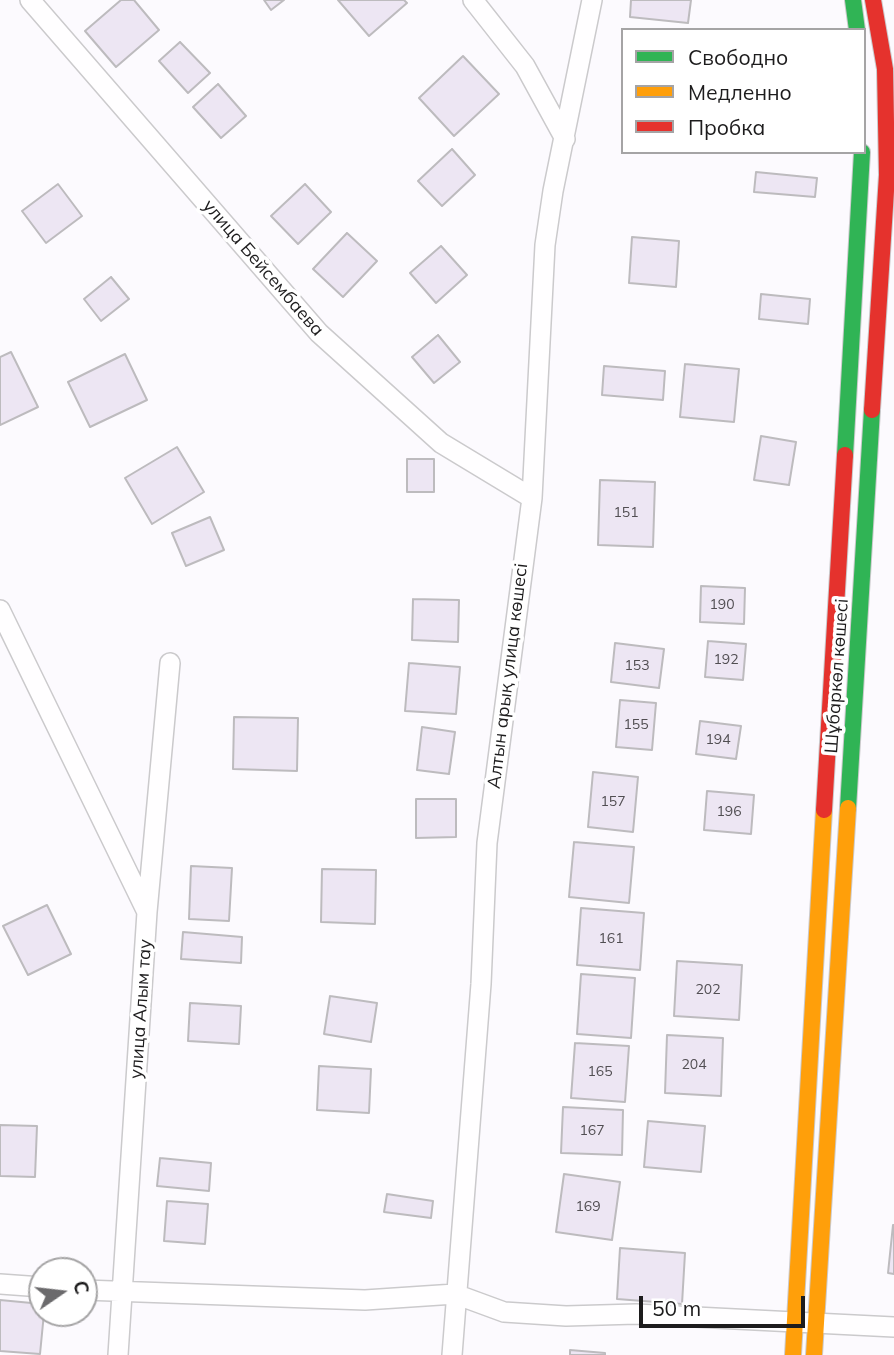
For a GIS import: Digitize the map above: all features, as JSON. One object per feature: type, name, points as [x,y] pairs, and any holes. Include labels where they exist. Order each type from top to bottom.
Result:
[{"type":"street","name":"улица Бейсембаева","points":[[30,0],[319,333],[441,443],[532,498]]},
{"type":"street","points":[[473,0],[525,66],[565,139]]},
{"type":"street","name":"Алтын арық улица көшесі","points":[[452,1355],[481,984],[487,843],[532,498],[545,245],[553,191],[593,0]]},
{"type":"street","points":[[853,0],[857,28]]},
{"type":"street","name":"Шұбаркөл көшесі","points":[[814,1355],[887,175],[886,69],[873,0]]},
{"type":"street","name":"Шұбаркөл көшесі","points":[[793,1355],[862,154]]},
{"type":"street","points":[[0,610],[147,912]]},
{"type":"street","name":"улица Алым тау","points":[[118,1355],[147,912],[170,663]]},
{"type":"street","points":[[0,1284],[28,1286]]},
{"type":"street","points":[[98,1291],[365,1300],[455,1294],[504,1312],[566,1316],[636,1314],[894,1327]]},
{"type":"building","points":[[121,0],[134,0],[159,30],[116,67],[85,31]]},
{"type":"building","points":[[264,0],[284,0],[271,10]]},
{"type":"building","points":[[338,0],[404,0],[407,3],[369,36]]},
{"type":"building","points":[[631,0],[691,0],[688,23],[630,17]]},
{"type":"building","points":[[180,42],[210,73],[188,93],[159,61]]},
{"type":"building","points":[[463,56],[499,94],[454,136],[419,98]]},
{"type":"building","points":[[218,84],[246,116],[221,138],[193,107]]},
{"type":"building","points":[[452,149],[475,175],[442,206],[418,181]]},
{"type":"building","points":[[756,172],[817,178],[815,197],[754,192]]},
{"type":"building","points":[[58,184],[82,216],[46,243],[22,211]]},
{"type":"building","points":[[305,184],[331,212],[298,244],[271,216]]},
{"type":"building","points":[[347,233],[377,261],[343,297],[313,269]]},
{"type":"building","points":[[632,237],[679,241],[676,287],[629,283]]},
{"type":"building","points":[[441,246],[467,275],[436,303],[410,273]]},
{"type":"building","points":[[111,277],[129,299],[101,321],[84,299]]},
{"type":"building","points":[[761,294],[810,299],[808,324],[759,319]]},
{"type":"building","points":[[438,335],[460,362],[434,383],[412,357]]},
{"type":"building","points":[[11,352],[38,407],[0,425],[0,357]]},
{"type":"building","points":[[125,354],[147,400],[90,427],[68,382]]},
{"type":"building","points":[[685,364],[739,369],[734,422],[680,417]]},
{"type":"building","points":[[604,366],[665,371],[663,400],[602,395]]},
{"type":"building","points":[[761,436],[796,442],[789,485],[754,480]]},
{"type":"building","points":[[177,447],[204,492],[152,524],[125,478]]},
{"type":"building","points":[[407,459],[434,459],[434,492],[407,492]]},
{"type":"building","points":[[600,480],[655,482],[653,547],[598,545]]},
{"type":"building","points":[[210,517],[224,550],[186,566],[172,533]]},
{"type":"building","points":[[701,586],[745,588],[744,624],[700,622]]},
{"type":"building","points":[[413,599],[459,600],[458,642],[412,640]]},
{"type":"building","points":[[708,641],[746,644],[743,680],[705,677]]},
{"type":"building","points":[[615,643],[664,649],[659,688],[611,682]]},
{"type":"building","points":[[409,663],[460,667],[456,714],[405,711]]},
{"type":"building","points":[[620,700],[656,703],[652,750],[616,747]]},
{"type":"building","points":[[234,717],[298,718],[297,771],[233,769]]},
{"type":"building","points":[[700,721],[741,726],[736,759],[696,754]]},
{"type":"building","points":[[422,727],[455,732],[449,774],[417,770]]},
{"type":"building","points":[[593,772],[638,777],[633,832],[588,827]]},
{"type":"building","points":[[707,791],[754,795],[751,834],[704,830]]},
{"type":"building","points":[[416,799],[456,799],[456,837],[416,838]]},
{"type":"building","points":[[574,842],[634,847],[629,903],[569,897]]},
{"type":"building","points":[[191,866],[232,868],[229,921],[189,919]]},
{"type":"building","points":[[322,869],[376,870],[375,924],[321,922]]},
{"type":"building","points":[[47,905],[71,954],[28,975],[3,926]]},
{"type":"building","points":[[581,908],[644,913],[640,970],[577,965]]},
{"type":"building","points":[[183,932],[242,937],[241,963],[181,959]]},
{"type":"building","points":[[677,961],[742,965],[739,1020],[674,1016]]},
{"type":"building","points":[[581,974],[635,978],[631,1038],[577,1034]]},
{"type":"building","points":[[330,996],[377,1003],[371,1042],[324,1034]]},
{"type":"building","points":[[190,1003],[241,1006],[239,1044],[188,1041]]},
{"type":"building","points":[[667,1035],[723,1038],[721,1096],[665,1093]]},
{"type":"building","points":[[575,1043],[629,1046],[625,1102],[571,1098]]},
{"type":"building","points":[[319,1066],[371,1069],[369,1113],[317,1110]]},
{"type":"building","points":[[563,1107],[623,1110],[622,1155],[561,1153]]},
{"type":"building","points":[[648,1121],[705,1126],[701,1172],[644,1167]]},
{"type":"building","points":[[0,1125],[37,1126],[35,1177],[0,1176]]},
{"type":"building","points":[[160,1158],[211,1163],[209,1191],[157,1186]]},
{"type":"building","points":[[564,1174],[620,1182],[612,1240],[556,1232]]},
{"type":"building","points":[[387,1194],[433,1201],[431,1218],[384,1212]]},
{"type":"building","points":[[167,1201],[208,1204],[205,1244],[164,1241]]},
{"type":"building","points":[[894,1225],[894,1274],[888,1273]]},
{"type":"building","points":[[620,1248],[685,1253],[682,1304],[617,1299]]},
{"type":"building","points":[[0,1300],[28,1303],[28,1327],[43,1327],[40,1354],[0,1351]]},
{"type":"building","points":[[570,1350],[605,1353],[605,1355],[570,1355]]},
{"type":"traffic: fast","points":[[853,0],[857,28]]},
{"type":"traffic: fast","points":[[845,455],[862,154]]},
{"type":"traffic: fast","points":[[848,808],[872,410]]},
{"type":"traffic: slow","points":[[814,1355],[848,808]]},
{"type":"traffic: slow","points":[[793,1355],[824,810]]},
{"type":"traffic: jam","points":[[872,410],[887,175],[885,69],[873,0]]},
{"type":"traffic: jam","points":[[824,810],[845,455]]}]
